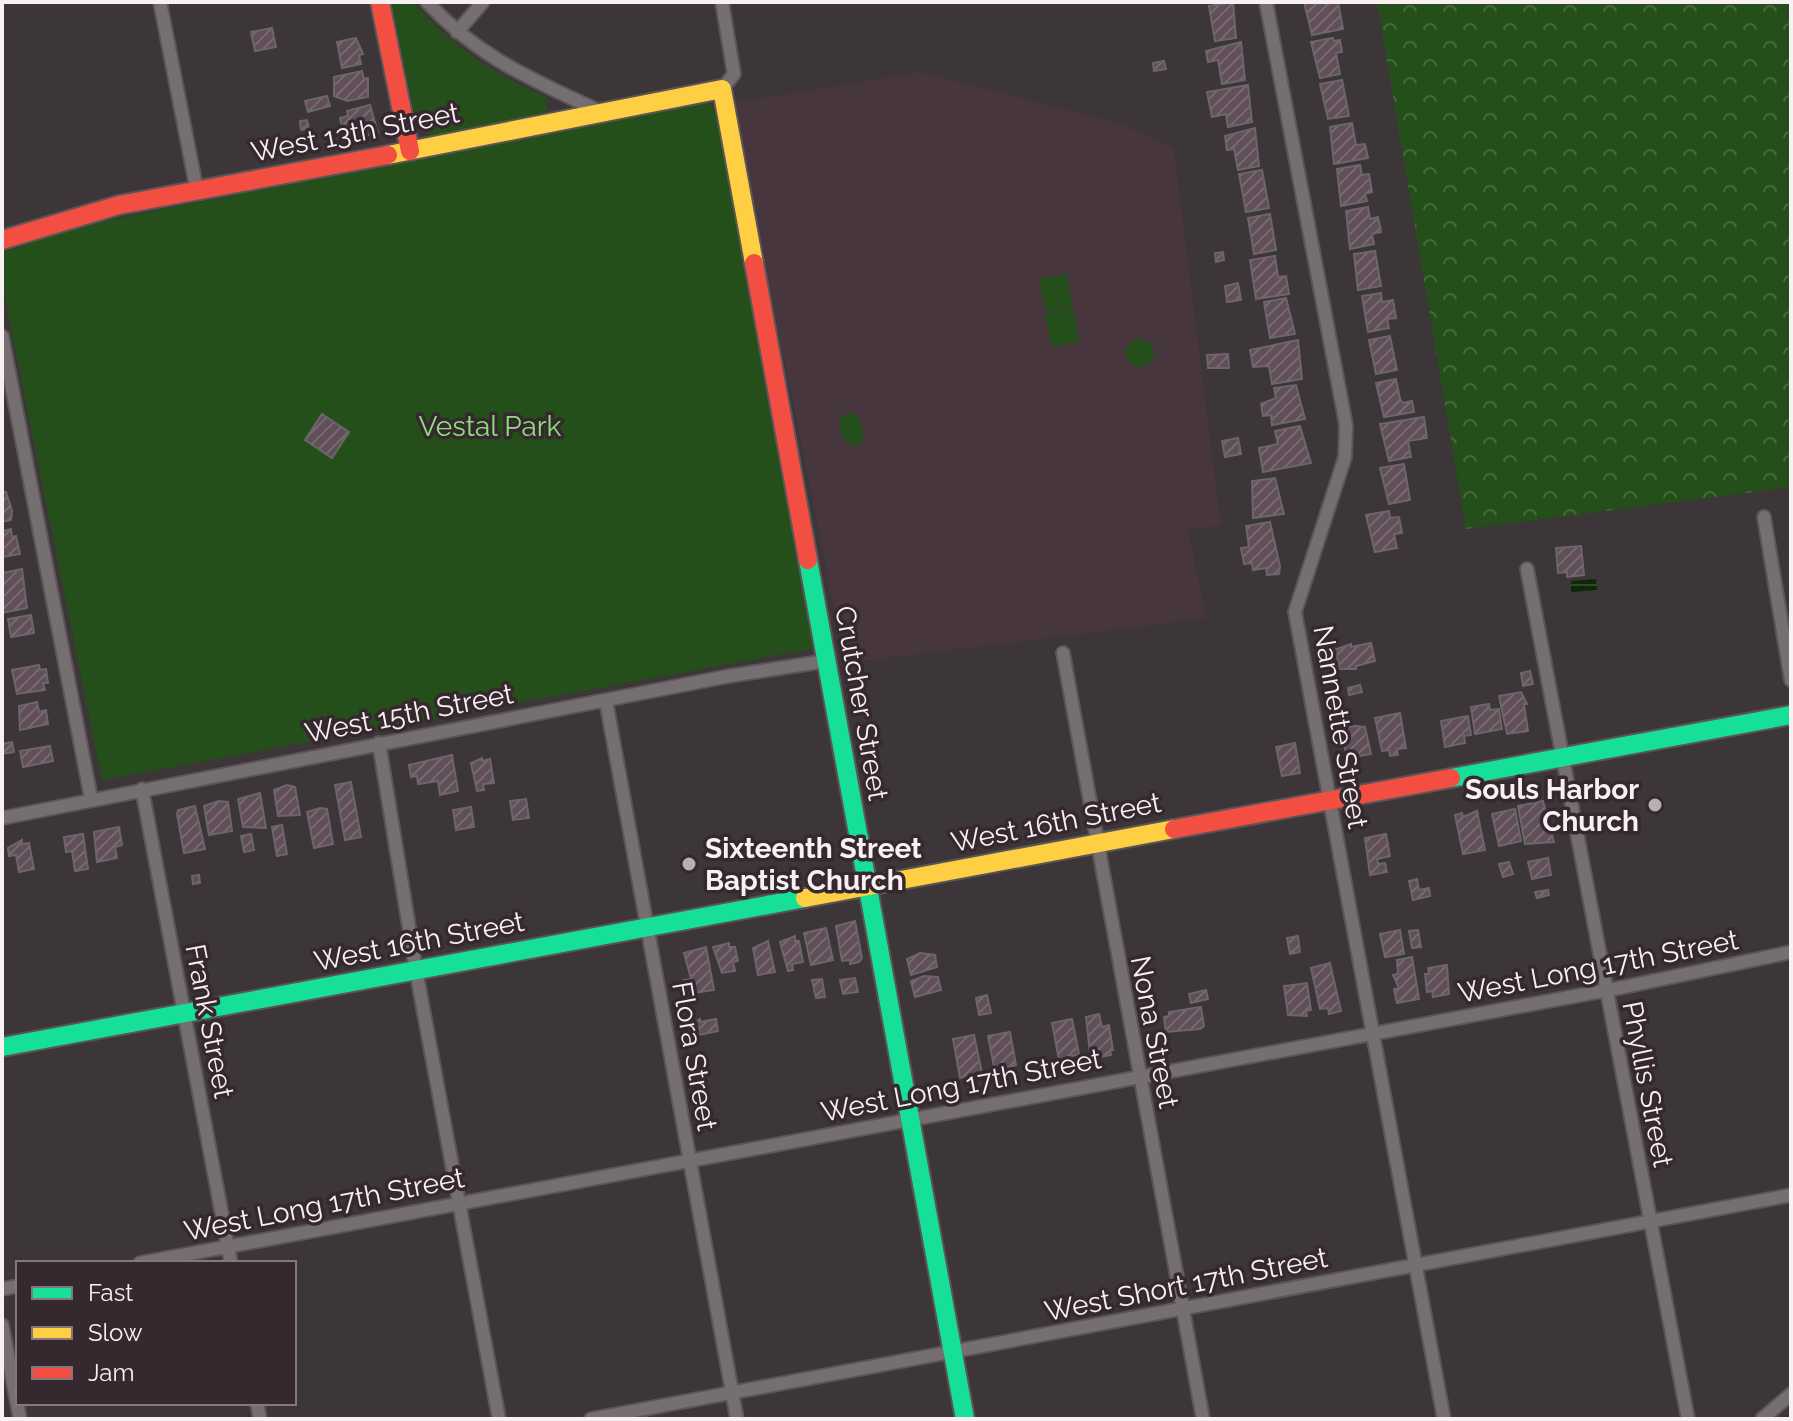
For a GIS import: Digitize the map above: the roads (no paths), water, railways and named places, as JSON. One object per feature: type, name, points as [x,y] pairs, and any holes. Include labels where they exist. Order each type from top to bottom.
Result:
[{"type":"street","points":[[160,2],[197,191]]},
{"type":"street","points":[[380,2],[410,151]]},
{"type":"street","points":[[427,2],[457,32],[510,70],[597,110]]},
{"type":"street","points":[[457,32],[483,2]]},
{"type":"street","name":"Crutcher Street","points":[[722,2],[734,74],[722,89],[965,1419]]},
{"type":"street","name":"Nannette Street","points":[[1266,2],[1346,425],[1345,457],[1295,612],[1444,1419]]},
{"type":"street","name":"West 13th Street","points":[[2,240],[64,220],[197,191],[410,151],[597,110],[722,89]]},
{"type":"street","points":[[2,336],[91,798]]},
{"type":"street","points":[[1764,517],[1791,680]]},
{"type":"street","name":"Phyllis Street","points":[[1527,569],[1688,1419]]},
{"type":"street","name":"Nona Street","points":[[1063,653],[1095,843],[1203,1419]]},
{"type":"street","name":"West 15th Street","points":[[2,818],[379,743],[826,661]]},
{"type":"street","name":"Flora Street","points":[[606,701],[737,1419]]},
{"type":"street","name":"West 16th Street","points":[[2,1047],[1791,715]]},
{"type":"street","points":[[379,743],[416,970],[499,1419]]},
{"type":"street","name":"Frank Street","points":[[142,789],[231,1261]]},
{"type":"street","name":"West Long 17th Street","points":[[151,1261],[1791,952]]},
{"type":"street","name":"West Short 17th Street","points":[[591,1419],[1791,1195]]},
{"type":"street","points":[[2,1325],[16,1398]]},
{"type":"street","points":[[1762,1419],[1791,1394]]},
{"type":"place","name":"Souls Harbor Church","points":[[1655,805]]},
{"type":"place","name":"Sixteenth Street Baptist Church","points":[[689,864]]},
{"type":"park label","name":"Vestal Park","points":[[490,426]]}]
